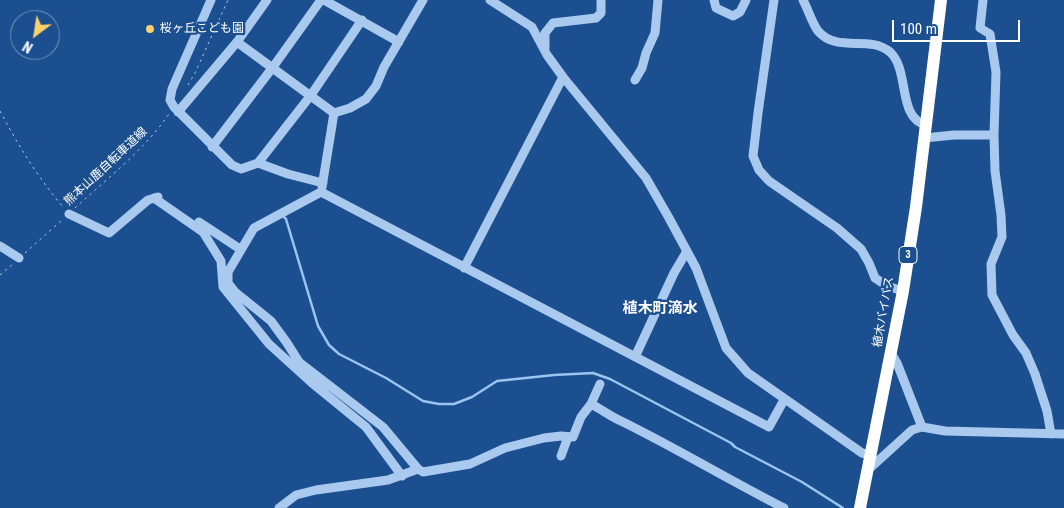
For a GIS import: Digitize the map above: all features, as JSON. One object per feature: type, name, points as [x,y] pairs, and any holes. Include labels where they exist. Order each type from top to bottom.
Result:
[{"type":"highway","name":"植木バイパス","points":[[860,508],[902,291],[926,125],[940,0]]},
{"type":"street","points":[[211,0],[172,89],[170,100],[176,110],[212,147],[232,165],[241,169],[258,163],[310,95],[362,20]]},
{"type":"street","points":[[176,110],[237,42],[267,0]]},
{"type":"street","points":[[212,147],[323,0],[362,20],[398,42]]},
{"type":"street","points":[[334,114],[366,99],[376,86],[384,67],[423,0]]},
{"type":"street","points":[[490,0],[532,26],[563,78],[646,178],[696,268],[726,348],[748,372],[784,400],[862,453],[871,455]]},
{"type":"street","points":[[545,50],[545,33],[553,23],[596,18],[601,13],[601,0]]},
{"type":"street","points":[[635,80],[642,68],[646,52],[655,33],[658,0]]},
{"type":"street","points":[[714,0],[716,8],[733,16],[740,12],[746,0]]},
{"type":"street","points":[[774,0],[753,156],[759,170],[769,181],[837,228],[861,249],[875,278],[887,286],[902,291]]},
{"type":"street","points":[[803,0],[819,32],[836,43],[873,43],[892,54],[897,64],[911,115],[917,123],[926,125]]},
{"type":"street","points":[[983,0],[980,28],[990,34],[996,72],[995,171],[1002,215],[1002,237],[991,264],[992,295],[1013,336],[1026,353],[1035,374],[1047,411],[1051,434]]},
{"type":"street","points":[[237,42],[334,114]]},
{"type":"street","points":[[464,268],[563,78]]},
{"type":"street","points":[[334,114],[321,192],[254,228],[228,272],[228,283],[235,292],[270,321],[299,362],[383,426],[418,470],[423,472],[470,464],[505,448],[544,438],[573,437],[581,416],[591,404],[600,384]]},
{"type":"street","points":[[924,138],[954,135],[994,135]]},
{"type":"street","points":[[258,163],[288,174],[323,183]]},
{"type":"street","points":[[321,192],[769,427],[784,400]]},
{"type":"street","points":[[69,214],[110,233],[148,200],[160,196],[240,249]]},
{"type":"street","points":[[154,198],[203,232],[220,261],[223,287],[269,344],[312,383],[366,427],[402,476]]},
{"type":"street","points":[[0,246],[19,258]]},
{"type":"street","points":[[635,357],[674,273],[687,252]]},
{"type":"street","points":[[891,353],[897,363],[922,427]]},
{"type":"street","points":[[591,404],[619,420],[642,430],[734,483],[784,508]]},
{"type":"street","points":[[868,470],[912,430],[922,427],[945,431],[1064,434]]},
{"type":"street","points":[[561,456],[568,437]]},
{"type":"street","points":[[279,508],[296,495],[402,476],[418,470]]},
{"type":"path","points":[[188,85],[228,0]]},
{"type":"path","name":"熊本山鹿自転車道線","points":[[0,275],[146,142],[176,110]]},
{"type":"path","points":[[0,111],[14,138],[48,190],[69,214]]},
{"type":"waterway","points":[[282,215],[286,219],[318,326],[329,345],[339,354],[386,378],[423,401],[454,404],[472,397],[497,381],[593,373],[610,379],[731,443],[735,447],[802,482],[843,508]]},
{"type":"place","name":"桜ヶ丘こども園","points":[[150,29]]},
{"type":"district","name":"植木町滴水","points":[[660,309]]}]
